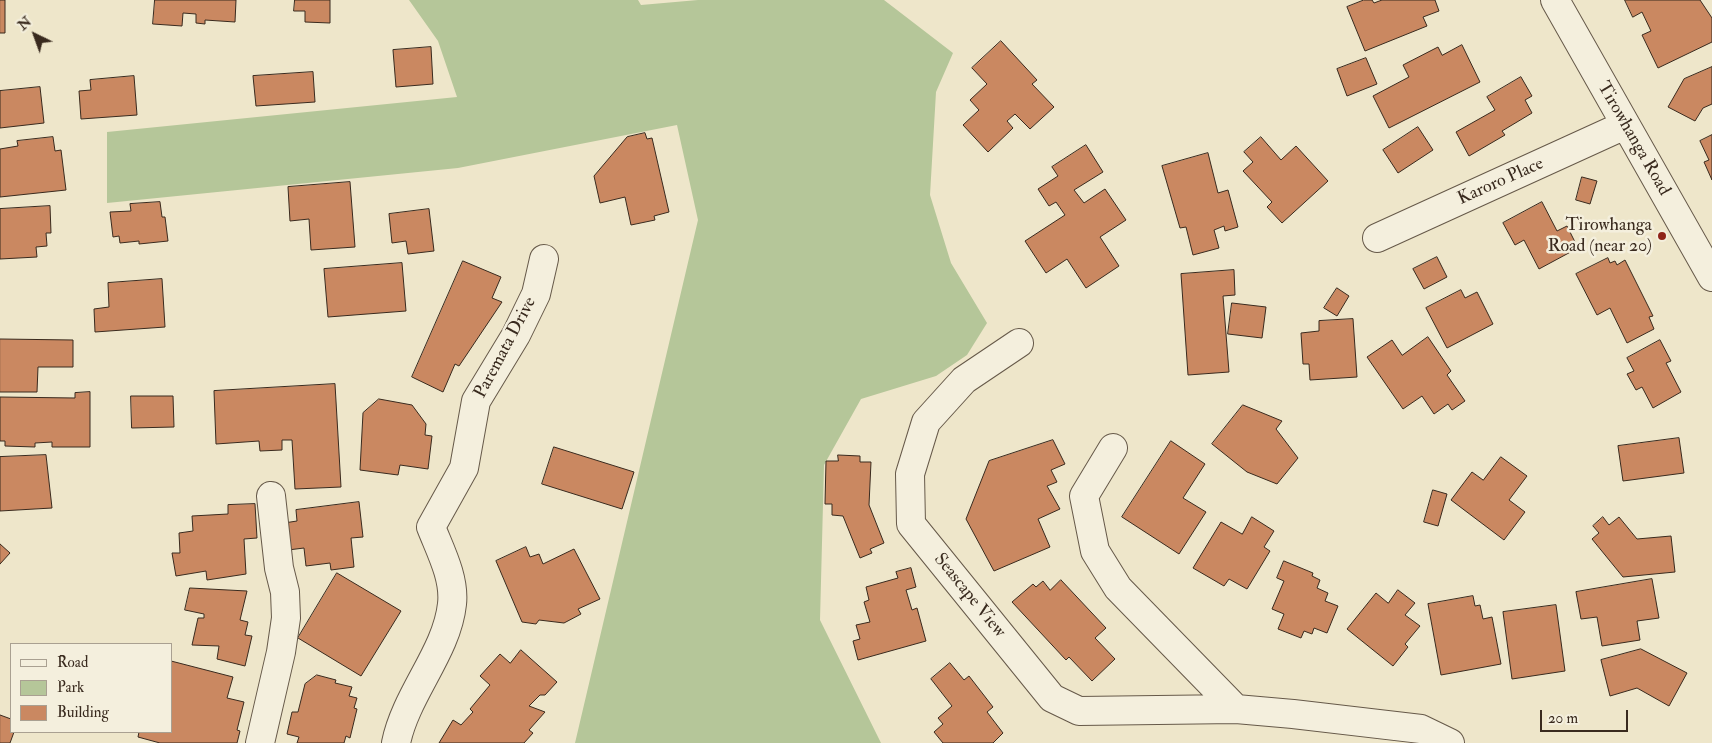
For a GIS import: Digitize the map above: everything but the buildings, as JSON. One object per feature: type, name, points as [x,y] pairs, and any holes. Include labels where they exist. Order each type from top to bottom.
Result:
[{"type":"street","name":"Tirowhanga Road","points":[[1555,0],[1712,277]]},
{"type":"street","name":"Karoro Place","points":[[1377,238],[1625,125]]},
{"type":"street","name":"Paremata Drive","points":[[396,743],[413,694],[446,627],[452,604],[450,580],[431,527],[464,468],[476,401],[516,335],[536,294],[544,259]]},
{"type":"street","name":"Seascape View","points":[[1019,343],[964,380],[926,422],[910,474],[911,524],[1052,698],[1079,711],[1236,709],[1293,714],[1421,729],[1450,743]]},
{"type":"street","points":[[1113,448],[1084,496],[1096,551],[1118,588],[1236,709]]},
{"type":"street","points":[[260,743],[281,652],[286,618],[285,592],[279,568],[271,496]]},
{"type":"green space","points":[[409,0],[638,0],[641,5],[698,0],[884,0],[953,53],[936,92],[930,195],[951,263],[987,323],[967,355],[936,376],[861,399],[824,465],[820,620],[881,743],[575,743],[698,220],[677,125],[458,168],[107,203],[107,132],[457,97],[438,41]]},
{"type":"place","name":"Tirowhanga Road (near 20)","points":[[1662,236]]}]
